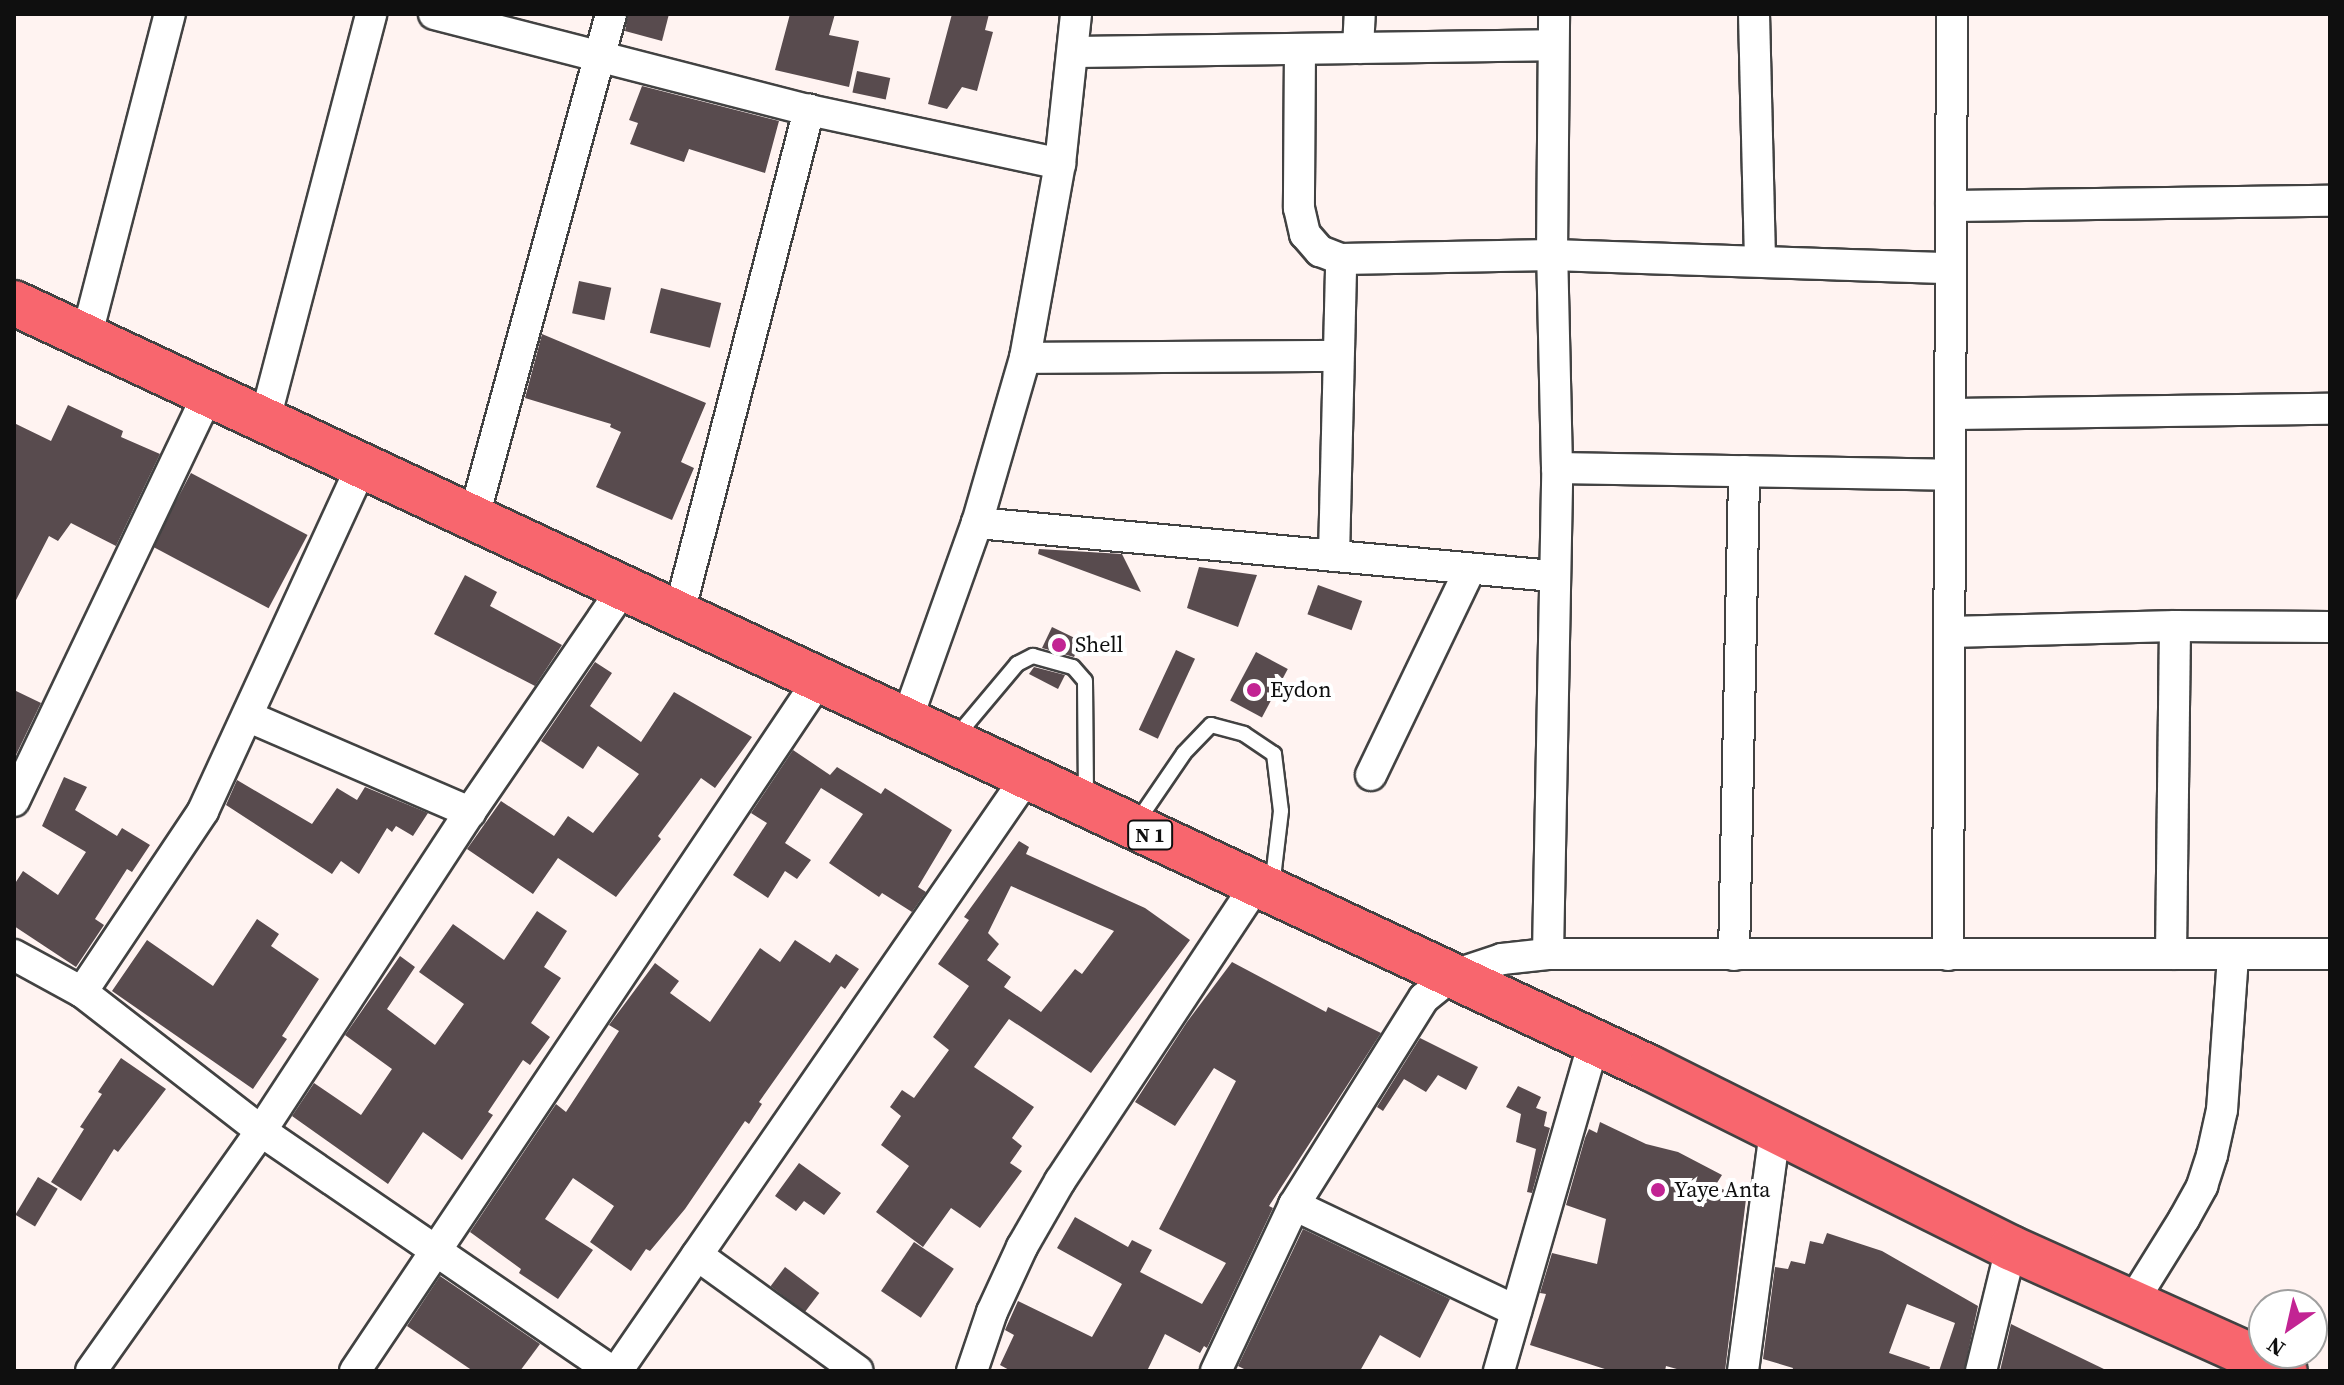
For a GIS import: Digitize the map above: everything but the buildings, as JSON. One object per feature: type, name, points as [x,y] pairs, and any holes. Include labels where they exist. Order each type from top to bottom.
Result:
[{"type":"highway","name":"N 1","points":[[14,303],[209,393],[264,423],[622,590],[679,613],[818,681],[1594,1042],[2011,1248],[2285,1371]]},
{"type":"street","points":[[86,338],[170,14]]},
{"type":"street","points":[[264,423],[371,14]]},
{"type":"street","points":[[434,14],[809,110],[1060,164]]},
{"type":"street","points":[[473,520],[611,14]]},
{"type":"street","points":[[906,722],[977,523],[1025,358],[1060,164],[1076,14]]},
{"type":"street","points":[[1358,48],[1360,14]]},
{"type":"street","points":[[1548,954],[1557,468],[1552,255],[1554,14]]},
{"type":"street","points":[[1754,14],[1760,260]]},
{"type":"street","points":[[1948,955],[1952,14]]},
{"type":"street","points":[[1073,52],[1553,45]]},
{"type":"street","points":[[1300,49],[1299,208],[1305,234],[1320,251],[1341,259],[1552,255],[1951,268]]},
{"type":"street","points":[[679,613],[809,110]]},
{"type":"street","points":[[1951,206],[2330,201]]},
{"type":"street","points":[[1334,556],[1341,259]]},
{"type":"street","points":[[1025,358],[1338,356]]},
{"type":"street","points":[[14,801],[209,393]]},
{"type":"street","points":[[1951,414],[2330,409]]},
{"type":"street","points":[[82,992],[176,856],[203,811],[249,717],[361,468]]},
{"type":"street","points":[[1557,468],[1950,475]]},
{"type":"street","points":[[1734,955],[1744,471]]},
{"type":"street","points":[[977,523],[1469,571],[1553,576]]},
{"type":"street","points":[[1371,775],[1469,571]]},
{"type":"street","points":[[91,1371],[261,1131],[470,812],[622,590]]},
{"type":"street","points":[[1950,632],[2175,626],[2330,627]]},
{"type":"street","points":[[2171,954],[2175,626]]},
{"type":"street","points":[[355,1371],[818,681]]},
{"type":"street","points":[[249,717],[470,812]]},
{"type":"street","points":[[617,1371],[1026,778]]},
{"type":"street","points":[[972,1371],[992,1312],[1053,1194],[1264,888]]},
{"type":"street","points":[[1216,1371],[1294,1205],[1424,998],[1451,976],[1502,959],[1548,954],[2330,954]]},
{"type":"street","points":[[14,955],[82,992],[261,1131],[611,1371]]},
{"type":"street","points":[[2133,1301],[2202,1186],[2212,1155],[2222,1110],[2233,955]]},
{"type":"street","points":[[1499,1371],[1594,1042]]},
{"type":"street","points":[[1743,1371],[1775,1130]]},
{"type":"street","points":[[1294,1205],[1516,1311]]},
{"type":"street","points":[[1981,1371],[2011,1248]]},
{"type":"street","points":[[697,1255],[858,1371]]},
{"type":"lane","points":[[951,743],[1017,664],[1033,656],[1073,667],[1085,681],[1086,806]]},
{"type":"lane","points":[[1133,827],[1184,753],[1211,725],[1244,734],[1274,754],[1281,811],[1264,888]]},
{"type":"place","name":"Shell","points":[[1059,645]]},
{"type":"place","name":"Eydon","points":[[1254,690]]},
{"type":"place","name":"Yaye Anta","points":[[1658,1190]]}]
